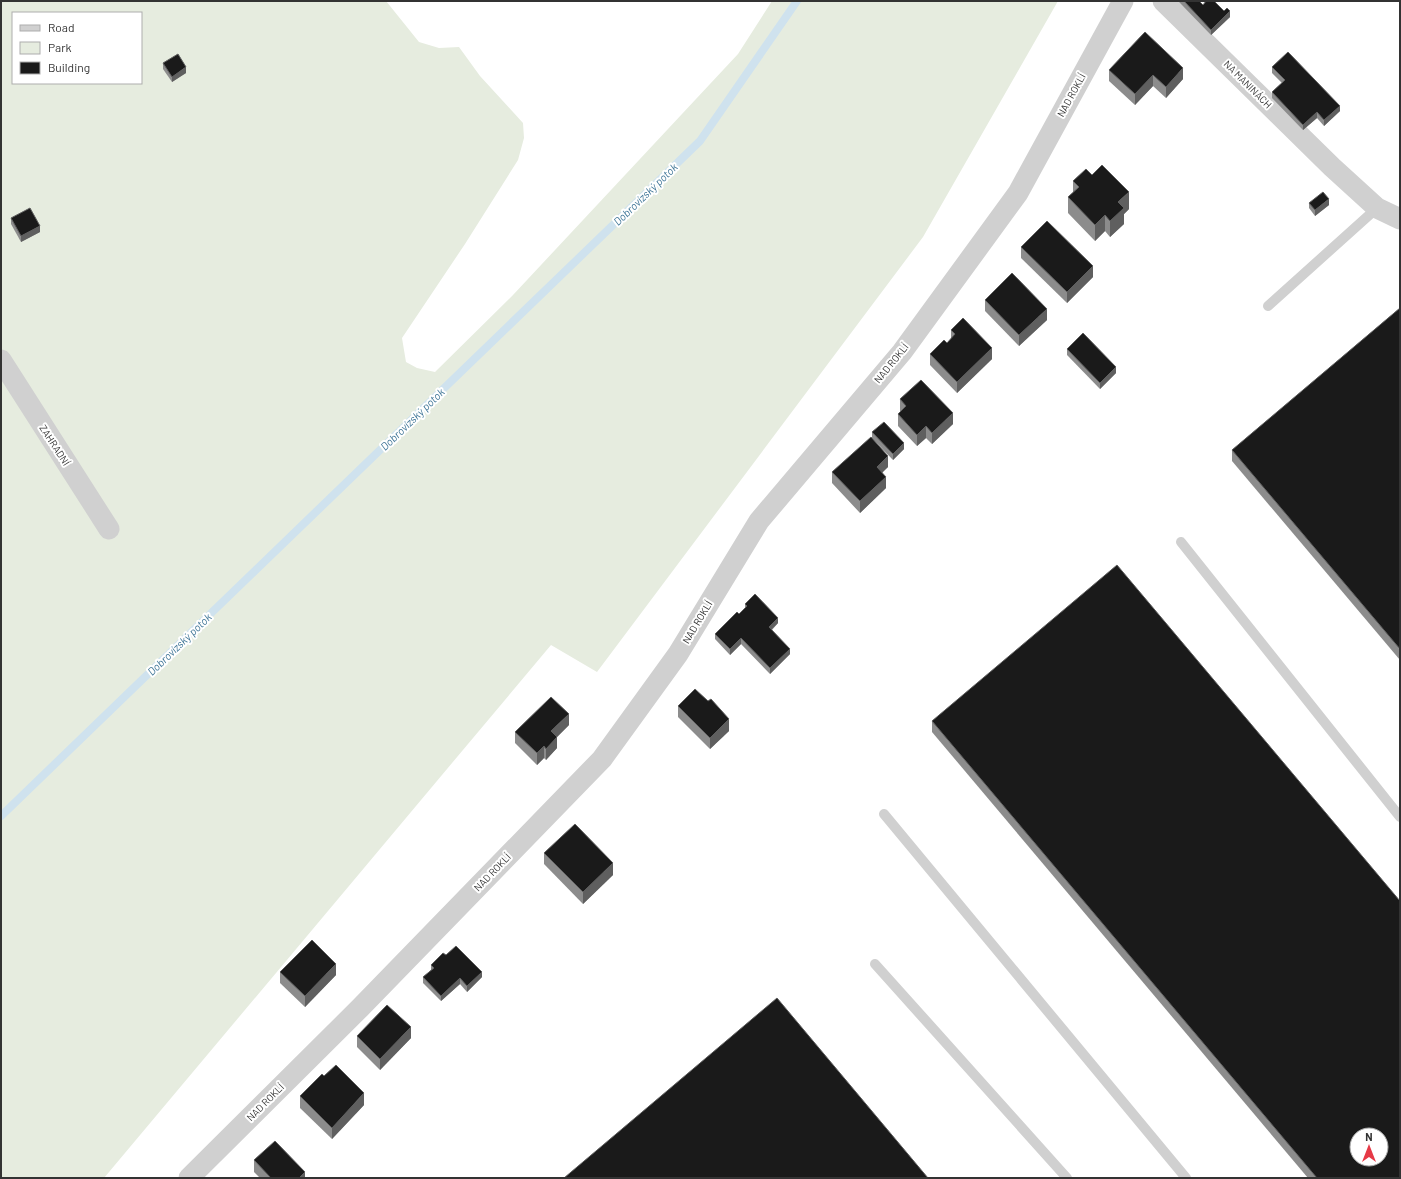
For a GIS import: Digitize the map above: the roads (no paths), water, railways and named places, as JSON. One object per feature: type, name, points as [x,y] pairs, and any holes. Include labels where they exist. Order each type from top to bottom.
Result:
[{"type":"street","name":"NAD ROKLÍ","points":[[189,1178],[360,1008],[602,759],[678,654],[759,521],[902,352],[1018,193],[1123,1]]},
{"type":"street","name":"NA MANINÁCH","points":[[1163,1],[1332,167],[1377,208],[1400,219]]},
{"type":"street","name":"ZAHRADNÍ","points":[[1,360],[109,529]]},
{"type":"lane","points":[[1268,306],[1377,208]]},
{"type":"lane","points":[[1181,542],[1400,817]]},
{"type":"lane","points":[[884,814],[1186,1178]]},
{"type":"lane","points":[[875,964],[1067,1178]]},
{"type":"waterway","name":"Dobrovízský potok","points":[[1,816],[700,141],[797,1]]}]
